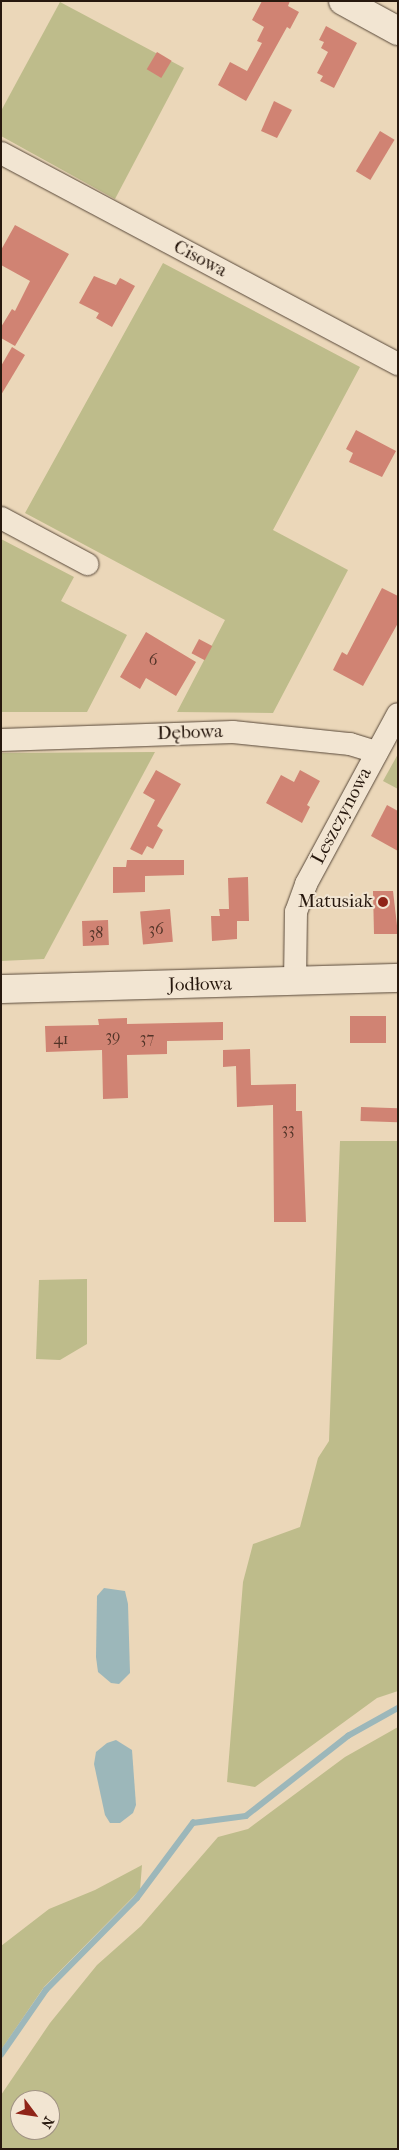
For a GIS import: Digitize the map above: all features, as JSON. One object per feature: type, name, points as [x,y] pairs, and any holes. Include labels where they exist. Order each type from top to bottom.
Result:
[{"type":"street","points":[[343,1],[398,31]]},
{"type":"street","name":"Cisowa","points":[[1,153],[398,364]]},
{"type":"street","points":[[1,518],[87,564]]},
{"type":"street","name":"Leszczynowa","points":[[296,982],[296,912],[306,884],[398,714]]},
{"type":"street","name":"Dębowa","points":[[1,740],[233,732],[350,744],[377,752]]},
{"type":"street","name":"Jodłowa","points":[[1,988],[398,978]]},
{"type":"shaded area","points":[[60,2],[184,68],[115,199],[1,136],[1,111]]},
{"type":"shaded area","points":[[163,263],[360,367],[273,530],[348,570],[273,713],[177,712],[225,620],[25,513]]},
{"type":"shaded area","points":[[1,539],[74,577],[61,601],[127,635],[87,712],[1,712]]},
{"type":"shaded area","points":[[155,752],[44,959],[1,961],[1,753]]},
{"type":"shaded area","points":[[398,754],[398,789],[383,781]]},
{"type":"shaded area","points":[[340,1141],[398,1141],[398,1691],[377,1698],[255,1787],[227,1782],[243,1582],[253,1544],[300,1527],[318,1458],[329,1441]]},
{"type":"shaded area","points":[[87,1279],[87,1344],[60,1360],[36,1359],[39,1280]]},
{"type":"shaded area","points":[[398,1727],[398,2149],[1,2149],[1,2095],[50,2023],[97,1965],[141,1926],[218,1837],[248,1829],[345,1757]]},
{"type":"shaded area","points":[[142,1865],[140,1890],[44,1987],[1,2050],[1,1946],[49,1909],[95,1890]]},
{"type":"water","points":[[104,1588],[125,1591],[128,1604],[130,1673],[119,1684],[111,1683],[98,1672],[96,1657],[97,1596]]},
{"type":"water","points":[[116,1740],[132,1750],[136,1805],[133,1813],[120,1823],[110,1823],[105,1815],[94,1764],[96,1752],[107,1743]]},
{"type":"building","points":[[262,1],[290,1],[288,6],[299,12],[290,29],[287,27],[246,101],[218,85],[230,62],[247,71],[262,43],[257,41],[264,27],[252,20]]},
{"type":"building","points":[[326,26],[357,43],[334,88],[320,81],[323,76],[317,73],[328,52],[321,48],[324,42],[319,40]]},
{"type":"building","points":[[157,52],[172,61],[161,78],[147,69]]},
{"type":"building","points":[[274,101],[292,110],[277,138],[261,131]]},
{"type":"building","points":[[380,131],[395,140],[370,180],[356,171]]},
{"type":"building","points":[[15,225],[69,254],[15,346],[1,338],[1,327],[12,309],[15,311],[30,281],[1,265],[1,250]]},
{"type":"building","points":[[94,276],[116,285],[120,278],[135,286],[112,327],[96,318],[99,313],[79,303]]},
{"type":"building","points":[[12,347],[25,355],[1,395],[1,366]]},
{"type":"building","points":[[356,430],[396,451],[382,477],[349,462],[353,453],[346,449]]},
{"type":"building","points":[[382,588],[398,596],[398,623],[363,686],[333,670],[342,652],[347,655]]},
{"type":"building","points":[[146,632],[196,662],[176,696],[146,678],[140,689],[120,677]]},
{"type":"building","points":[[199,639],[212,646],[205,660],[191,653]]},
{"type":"building","points":[[156,770],[181,784],[157,826],[163,830],[153,849],[147,846],[142,855],[130,849],[155,800],[143,793]]},
{"type":"building","points":[[300,770],[320,781],[307,805],[310,807],[302,823],[266,803],[281,775],[294,782]]},
{"type":"building","points":[[387,805],[398,811],[398,851],[371,836]]},
{"type":"building","points":[[127,860],[184,860],[184,875],[145,876],[145,892],[113,893],[113,867],[126,867]]},
{"type":"building","points":[[248,877],[249,921],[237,921],[237,939],[212,941],[211,916],[220,916],[219,909],[229,909],[228,878]]},
{"type":"building","name":"Matusiak","points":[[373,891],[393,891],[398,934],[374,934]]},
{"type":"building","points":[[170,909],[173,942],[143,944],[140,912]]},
{"type":"building","points":[[108,920],[109,945],[83,946],[82,921]]},
{"type":"building","points":[[350,1016],[386,1016],[386,1043],[350,1043]]},
{"type":"building","points":[[127,1018],[127,1024],[223,1022],[223,1040],[167,1041],[167,1054],[127,1055],[128,1098],[103,1099],[102,1050],[46,1052],[45,1026],[99,1025],[98,1019]]},
{"type":"building","points":[[250,1049],[251,1085],[296,1084],[296,1111],[302,1111],[306,1222],[274,1222],[273,1105],[237,1107],[236,1066],[223,1067],[223,1050]]},
{"type":"building","points":[[361,1107],[398,1108],[397,1122],[361,1121]]},
{"type":"waterway","points":[[1,2055],[46,1990],[137,1898],[193,1823],[246,1816],[348,1736],[398,1708]]},
{"type":"place","name":"Matusiak","points":[[383,902]]}]
